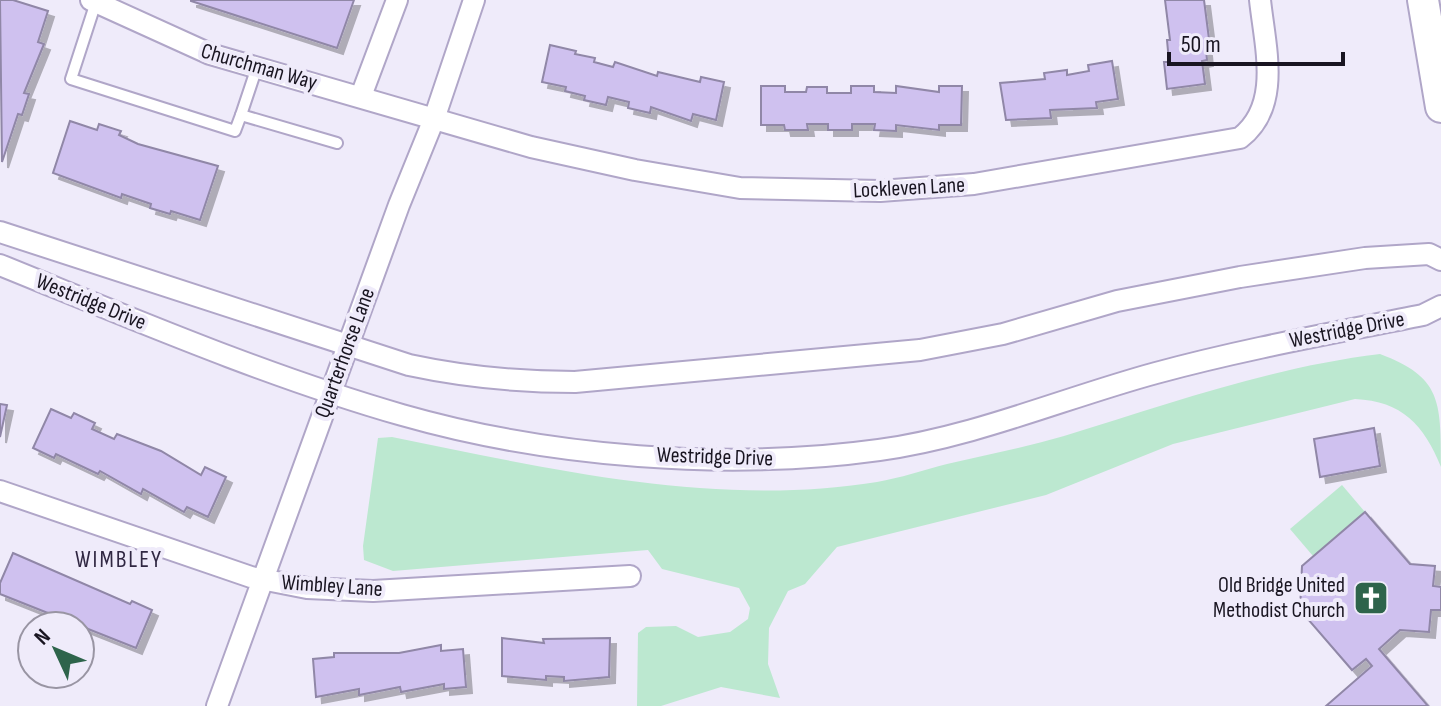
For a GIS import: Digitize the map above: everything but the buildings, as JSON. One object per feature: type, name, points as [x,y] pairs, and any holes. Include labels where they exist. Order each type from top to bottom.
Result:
[{"type":"main road","points":[[1423,0],[1441,107]]},
{"type":"street","points":[[361,96],[397,0]]},
{"type":"street","name":"Quarterhorse Lane","points":[[217,706],[434,119],[474,0]]},
{"type":"street","name":"Lockleven Lane","points":[[434,119],[575,157],[740,188],[880,191],[974,184],[1240,138],[1258,121],[1267,97],[1260,0]]},
{"type":"street","name":"Churchman Way","points":[[93,1],[163,36],[434,119]]},
{"type":"street","name":"Westridge Drive","points":[[0,232],[409,365],[463,377],[519,382],[575,382],[920,350],[1003,334],[1117,301],[1240,277],[1365,258],[1429,254],[1441,260]]},
{"type":"street","name":"Westridge Drive","points":[[0,265],[158,329],[402,415],[535,443],[679,456],[805,459],[882,450],[946,437],[1153,373],[1238,352],[1423,315],[1441,306]]},
{"type":"street","name":"Wimbley Lane","points":[[0,491],[263,580],[307,588],[363,591],[630,576]]},
{"type":"lane","points":[[93,1],[71,79],[235,131],[257,67]]},
{"type":"lane","points":[[241,115],[337,143]]},
{"type":"green space","points":[[1380,354],[1415,372],[1433,394],[1440,424],[1441,467],[1427,439],[1409,418],[1386,405],[1355,399],[1173,444],[1046,495],[837,547],[805,584],[788,591],[769,628],[768,664],[780,698],[721,687],[661,706],[637,706],[638,633],[646,627],[676,626],[698,637],[730,632],[748,619],[750,608],[739,588],[662,569],[648,550],[393,571],[364,560],[363,546],[378,438],[392,437],[633,481],[694,488],[816,489],[894,478],[1050,440],[1260,377]]},
{"type":"green space","points":[[1342,485],[1365,512],[1313,556],[1290,529]]},
{"type":"place","name":"Old Bridge United Methodist Church","points":[[1371,598]]},
{"type":"district","name":"WIMBLEY","points":[[119,559]]}]
